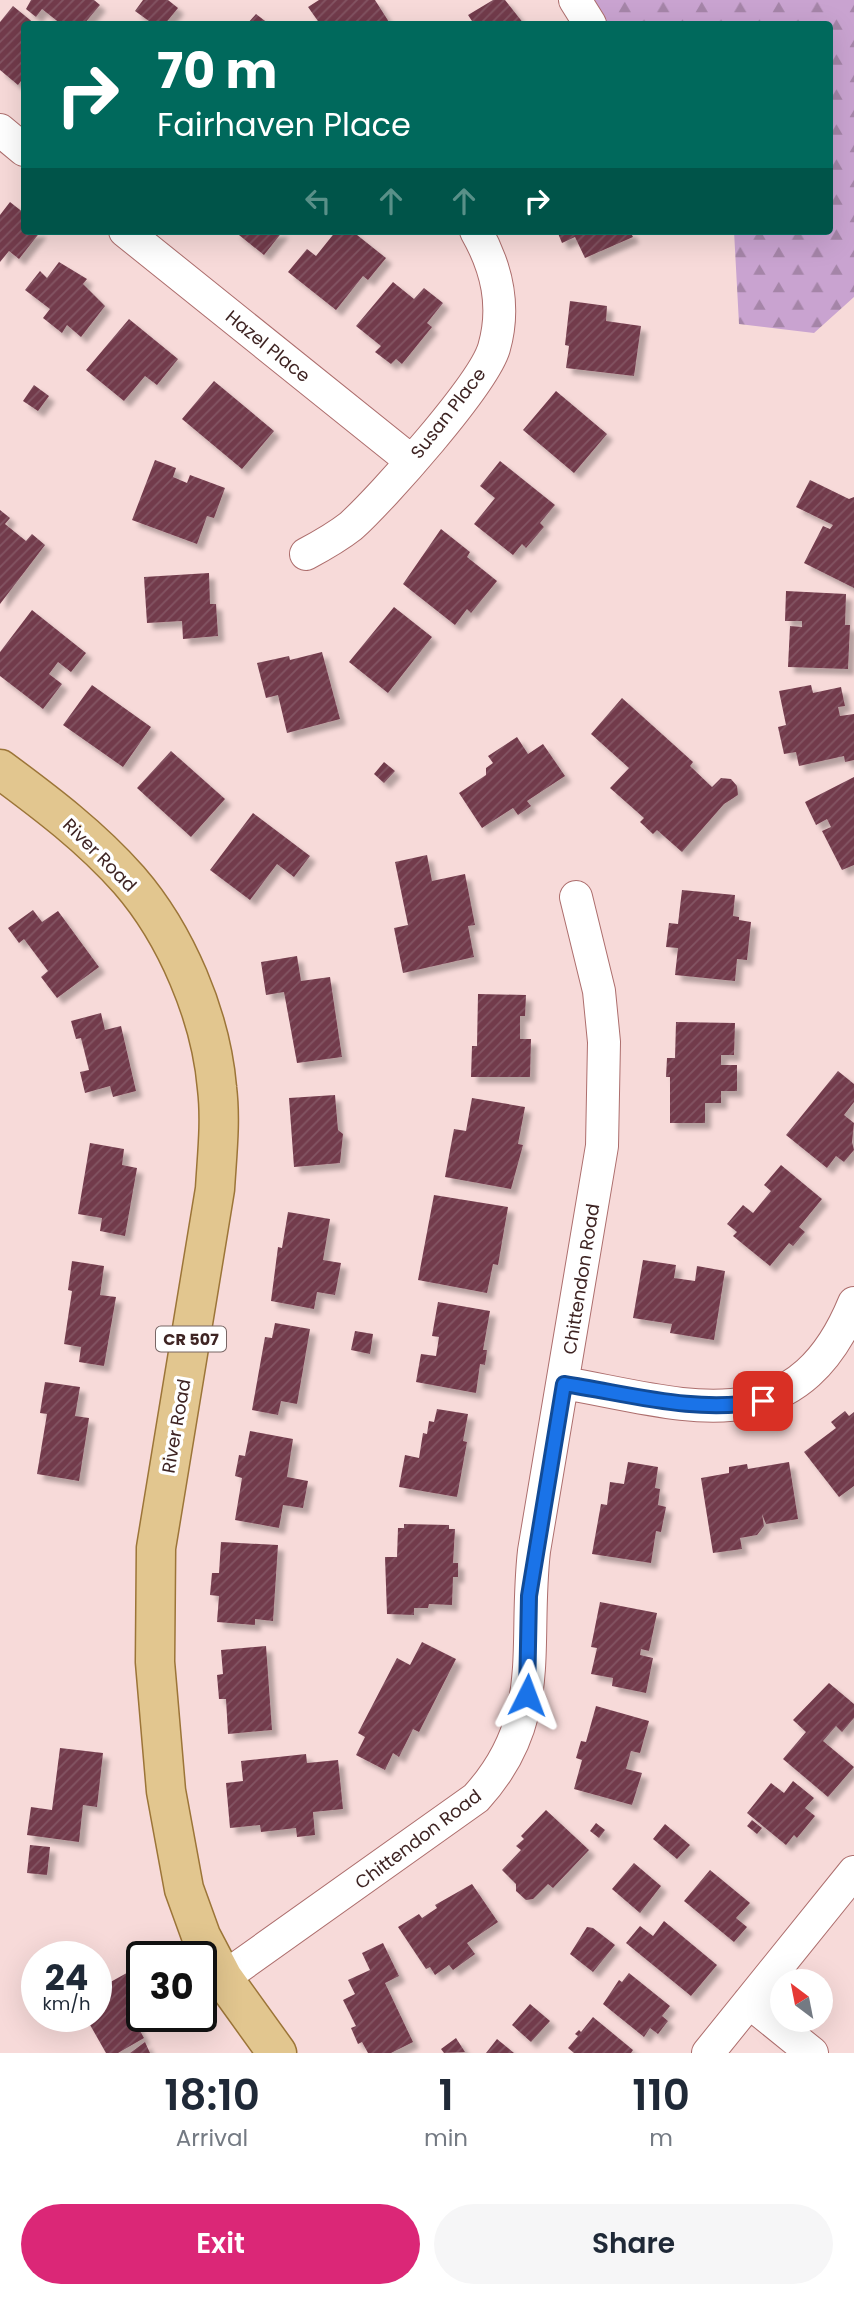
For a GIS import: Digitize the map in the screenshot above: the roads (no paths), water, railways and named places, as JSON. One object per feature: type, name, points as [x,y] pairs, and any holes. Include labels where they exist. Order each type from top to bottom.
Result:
[{"type":"main road","name":"River Road","points":[[0,769],[95,845],[130,881],[177,955],[209,1040],[218,1086],[219,1136],[209,1235],[156,1548],[153,1604],[155,1662],[173,1840],[184,1889],[201,1936],[223,1978],[277,2053]]},
{"type":"street","points":[[575,0],[588,21]]},
{"type":"street","points":[[0,130],[21,148]]},
{"type":"street","name":"Hazel Place","points":[[130,235],[410,460]]},
{"type":"street","name":"Susan Place","points":[[306,554],[350,526],[479,379],[493,350],[500,319],[499,286],[489,254],[478,235]]},
{"type":"street","name":"Chittendon Road","points":[[223,1978],[446,1822],[476,1798],[499,1773],[515,1743],[525,1712],[529,1679],[529,1596],[534,1551],[594,1198],[605,1091],[599,991],[576,897]]},
{"type":"street","points":[[564,1384],[694,1406],[730,1408],[763,1401],[794,1383],[822,1360],[843,1331],[854,1303]]},
{"type":"street","points":[[708,2053],[854,1872]]},
{"type":"street","points":[[749,2002],[812,2053]]}]
